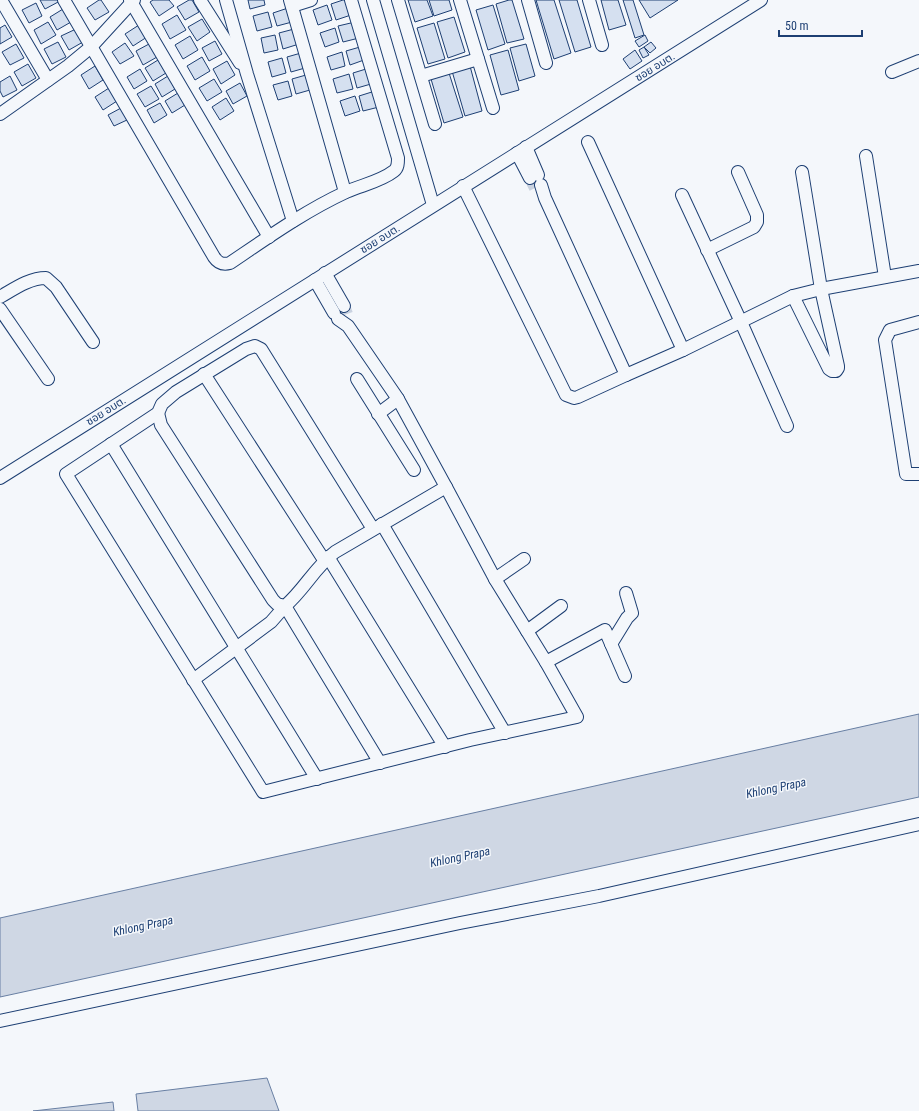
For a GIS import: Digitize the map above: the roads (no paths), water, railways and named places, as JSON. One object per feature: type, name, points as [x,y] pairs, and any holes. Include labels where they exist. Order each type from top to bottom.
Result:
[{"type":"street","points":[[0,0],[48,80]]},
{"type":"street","points":[[64,0],[218,262],[224,264],[230,263],[294,221],[346,192],[387,176],[395,170],[398,164],[398,158],[351,0]]},
{"type":"street","points":[[200,0],[247,74]]},
{"type":"street","points":[[226,0],[247,74],[294,221]]},
{"type":"street","points":[[312,0],[291,3],[346,192]]},
{"type":"street","points":[[373,0],[433,205]]},
{"type":"street","points":[[398,0],[435,124]]},
{"type":"street","points":[[460,0],[493,108]]},
{"type":"street","points":[[528,0],[546,63]]},
{"type":"street","points":[[589,0],[602,46]]},
{"type":"street","name":"ซอย อบต.","points":[[0,478],[761,0]]},
{"type":"street","points":[[0,114],[68,66],[91,47],[132,1],[269,237]]},
{"type":"street","points":[[421,76],[478,59]]},
{"type":"street","points":[[892,72],[919,61]]},
{"type":"street","points":[[588,142],[683,350]]},
{"type":"street","points":[[521,150],[536,181],[544,192],[545,198],[626,376]]},
{"type":"street","points":[[398,158],[417,151]]},
{"type":"street","points":[[866,156],[885,277]]},
{"type":"street","points":[[707,250],[754,227],[757,222],[757,215],[738,172]]},
{"type":"street","points":[[793,296],[829,369],[834,371],[838,368],[821,289],[802,172]]},
{"type":"street","points":[[463,186],[566,395],[574,398],[683,350],[793,296],[821,289],[919,271]]},
{"type":"street","points":[[682,195],[787,426]]},
{"type":"street","points":[[320,277],[342,316],[398,398],[495,579],[546,662],[577,718],[445,747],[262,792],[66,474],[158,413],[162,404],[176,392],[204,374],[246,349],[255,346],[261,349],[378,526],[505,733]]},
{"type":"street","points":[[0,297],[28,281],[38,278],[46,278],[56,287],[93,342]]},
{"type":"street","points":[[0,309],[48,379]]},
{"type":"street","points":[[919,322],[890,330],[885,340],[906,474],[919,474]]},
{"type":"street","points":[[204,374],[326,558],[445,747]]},
{"type":"street","points":[[357,379],[414,470]]},
{"type":"street","points":[[378,414],[398,398]]},
{"type":"street","points":[[158,413],[161,425],[273,600],[277,604],[285,606],[380,763]]},
{"type":"street","points":[[111,444],[317,778]]},
{"type":"street","points":[[193,680],[272,622],[301,590],[326,558],[446,486]]},
{"type":"street","points":[[495,579],[524,559]]},
{"type":"street","points":[[611,644],[627,618],[632,613],[626,593]]},
{"type":"street","points":[[527,631],[561,606]]},
{"type":"street","points":[[546,662],[605,630],[625,676]]},
{"type":"street","points":[[0,1022],[468,922],[599,896],[919,824]]},
{"type":"water","name":"Khlong Prapa","points":[[919,714],[919,797],[0,997],[0,918]]},
{"type":"water","points":[[267,1078],[279,1111],[138,1111],[136,1094]]},
{"type":"water","points":[[113,1102],[114,1111],[33,1111]]},
{"type":"tunnel","points":[[530,178],[535,188]]},
{"type":"tunnel","points":[[344,306],[347,314]]}]
